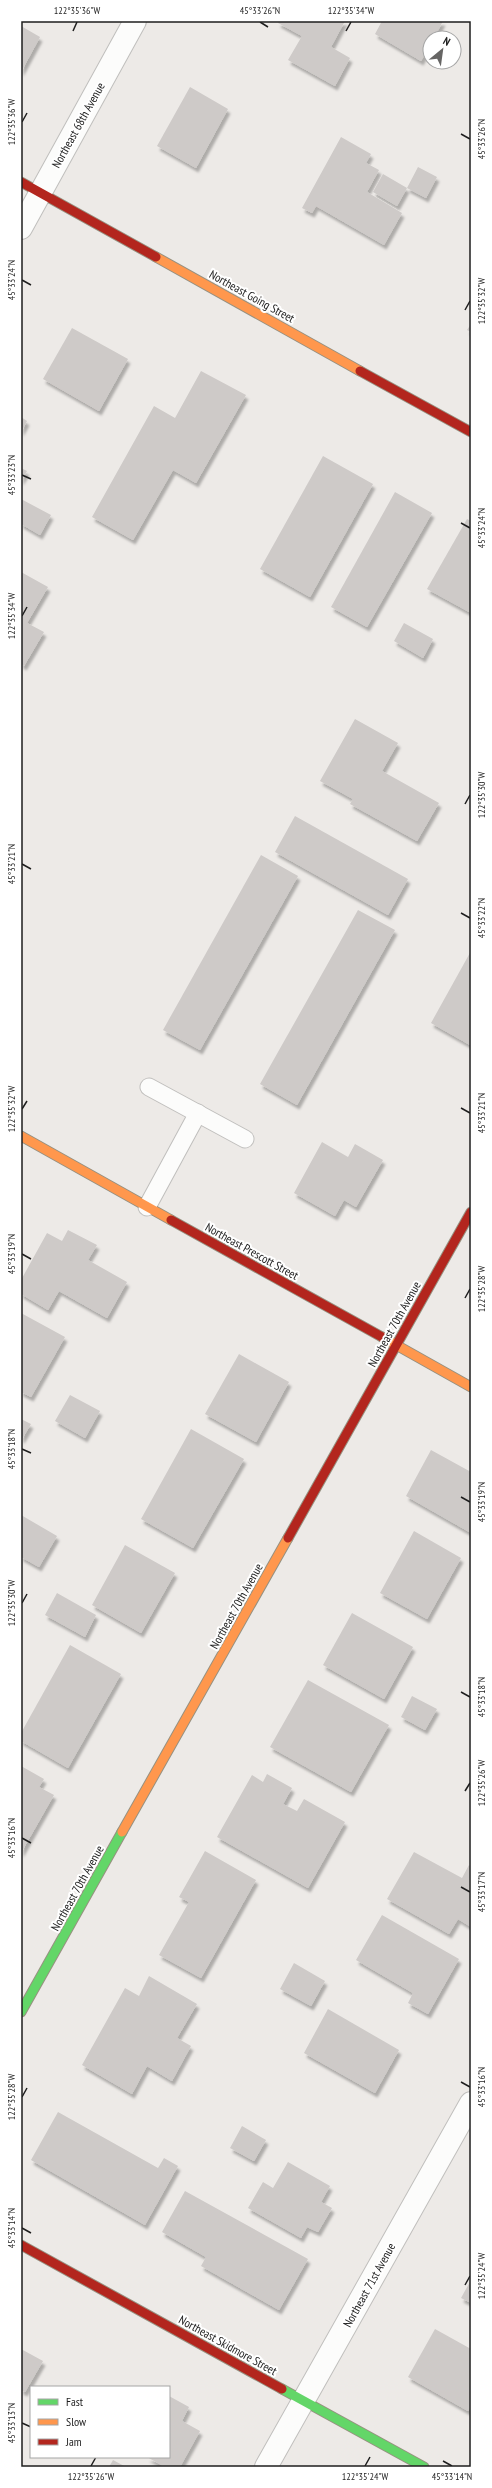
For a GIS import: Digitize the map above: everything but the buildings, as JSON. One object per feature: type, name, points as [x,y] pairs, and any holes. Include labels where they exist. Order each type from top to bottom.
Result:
[{"type":"street","name":"Northeast 68th Avenue","points":[[21,228],[135,21]]},
{"type":"street","name":"Northeast Going Street","points":[[21,182],[471,432]]},
{"type":"street","name":"Northeast Prescott Street","points":[[21,1136],[471,1387]]},
{"type":"street","name":"Northeast 70th Avenue","points":[[21,2012],[471,1212]]},
{"type":"street","name":"Northeast 71st Avenue","points":[[266,2467],[471,2103]]},
{"type":"street","name":"Northeast Skidmore Street","points":[[21,2244],[424,2467]]},
{"type":"lane","points":[[149,1088],[245,1139]]},
{"type":"lane","points":[[147,1207],[198,1113]]},
{"type":"traffic: fast","points":[[21,2012],[122,1832]]},
{"type":"traffic: fast","points":[[282,2389],[424,2467]]},
{"type":"traffic: slow","points":[[156,257],[360,371]]},
{"type":"traffic: slow","points":[[21,1136],[171,1220]]},
{"type":"traffic: slow","points":[[382,1337],[471,1387]]},
{"type":"traffic: slow","points":[[122,1832],[288,1538]]},
{"type":"traffic: jam","points":[[21,182],[156,257]]},
{"type":"traffic: jam","points":[[360,371],[471,432]]},
{"type":"traffic: jam","points":[[288,1538],[471,1212]]},
{"type":"traffic: jam","points":[[171,1220],[382,1337]]},
{"type":"traffic: jam","points":[[21,2245],[282,2389]]}]
